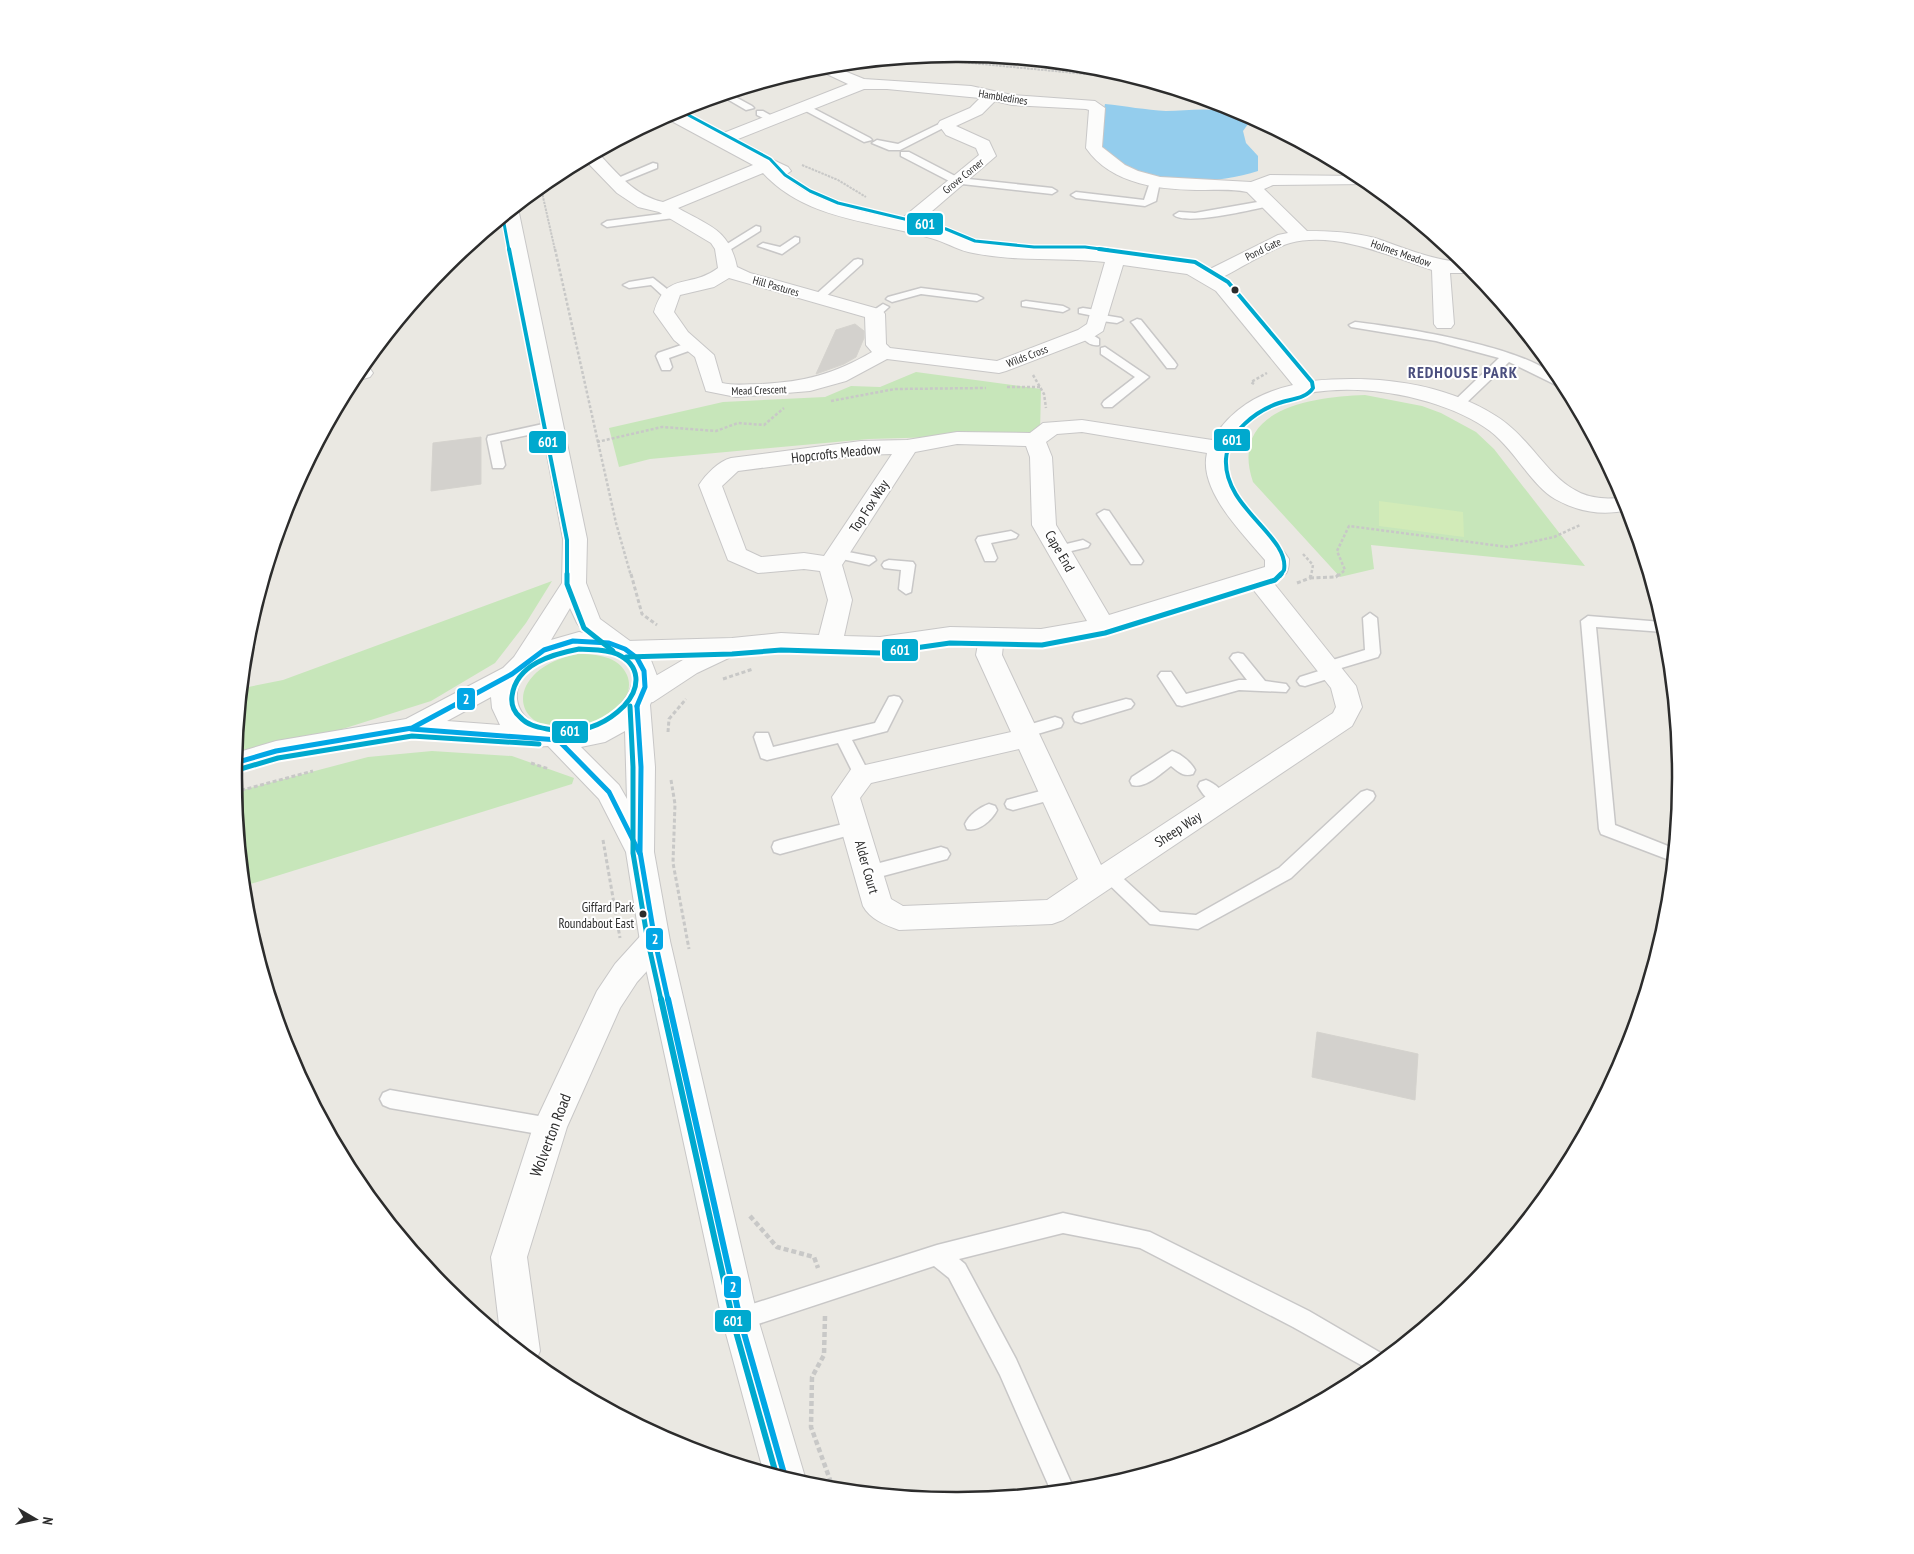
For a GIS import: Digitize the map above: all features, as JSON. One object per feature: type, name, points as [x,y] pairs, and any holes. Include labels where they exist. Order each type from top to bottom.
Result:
[{"type":"street","points":[[836,73],[862,84]]},
{"type":"street","name":"Hambledines","points":[[720,140],[767,116],[805,107],[862,84],[887,84],[971,92],[1012,100],[1089,104],[1097,108],[1094,148],[1108,163],[1130,175],[1155,182],[1183,185],[1248,186],[1270,180],[1349,180]]},
{"type":"street","points":[[946,124],[976,111],[990,97]]},
{"type":"street","points":[[680,119],[766,166],[780,181],[807,198],[836,210],[869,216],[903,227],[944,236],[973,248],[1034,255],[1084,254],[1177,265],[1192,269],[1208,276],[1223,287],[1306,387]]},
{"type":"street","name":"Grove Corner","points":[[903,227],[988,156],[983,146],[952,132],[946,124]]},
{"type":"street","points":[[596,161],[623,189],[644,203],[671,212],[718,239],[737,243],[728,270],[705,284],[678,288],[668,295]]},
{"type":"street","points":[[671,212],[686,197],[766,166]]},
{"type":"street","name":"Pond Gate","points":[[1248,186],[1269,203],[1302,236]]},
{"type":"street","points":[[511,219],[574,539],[574,583],[589,623],[638,658],[644,669],[647,682],[641,701],[640,852],[655,941],[740,1319],[783,1470]]},
{"type":"street","name":"Pond Gate","points":[[1208,276],[1284,239],[1302,236]]},
{"type":"street","name":"Holmes Meadow","points":[[1302,236],[1334,236],[1368,242],[1441,267],[1457,268]]},
{"type":"street","name":"Wilds Cross","points":[[884,353],[999,367],[1090,338],[1096,327],[1116,258]]},
{"type":"street","name":"Holmes Meadow","points":[[1441,267],[1441,300],[1444,324]]},
{"type":"street","name":"Hill Pastures","points":[[728,270],[743,277],[818,298],[884,307]]},
{"type":"street","name":"Mead Crescent","points":[[668,295],[664,312],[681,336],[704,355],[713,387],[724,391],[796,389],[827,382],[856,370],[884,353]]},
{"type":"street","points":[[884,307],[876,345],[884,353]]},
{"type":"street","points":[[243,761],[276,751],[412,728],[549,738],[581,738],[604,731],[623,720],[641,701],[690,667],[732,647],[781,642],[880,646],[950,635],[1042,638],[1103,626],[1263,586],[1277,570],[1277,559],[1225,494],[1216,467],[1218,448],[1232,425],[1253,409],[1269,399],[1306,387],[1357,384],[1409,390],[1457,405],[1498,427],[1523,449],[1562,494],[1600,507],[1617,505]]},
{"type":"street","name":"Hopcrofts Meadow","points":[[834,559],[758,564],[736,555],[710,485],[731,465],[861,448],[907,447],[957,438],[1043,434],[1082,426],[1218,448]]},
{"type":"street","name":"Cape End","points":[[1043,434],[1041,457],[1044,524],[1040,530],[1059,550],[1103,626]]},
{"type":"street","name":"Top Fox Way","points":[[834,559],[907,447]]},
{"type":"street","points":[[829,644],[840,600],[834,559]]},
{"type":"street","points":[[574,583],[505,689],[504,704],[510,718],[523,730],[549,738],[610,792],[640,852]]},
{"type":"street","name":"Sheep Way","points":[[1102,880],[1213,794],[1343,719],[1349,707],[1343,686],[1263,586]]},
{"type":"street","points":[[991,636],[989,655],[1025,735],[1052,794],[1102,880]]},
{"type":"street","points":[[412,728],[517,669],[539,652],[558,645],[578,641],[598,641],[690,667]]},
{"type":"street","points":[[862,775],[1025,735]]},
{"type":"street","name":"Alder Court","points":[[862,775],[846,797],[878,906],[899,918],[1052,912],[1102,880]]},
{"type":"street","name":"Wolverton Road","points":[[520,1342],[509,1257],[550,1127],[608,1000],[626,973],[655,941]]},
{"type":"lane","points":[[732,98],[749,108]]},
{"type":"lane","points":[[805,107],[867,140]]},
{"type":"lane","points":[[877,143],[892,148],[900,147],[946,124]]},
{"type":"lane","points":[[905,154],[957,181],[1052,191]]},
{"type":"lane","points":[[616,181],[653,166]]},
{"type":"lane","points":[[1076,195],[1145,203],[1151,201],[1155,182]]},
{"type":"lane","points":[[1179,214],[1195,216],[1269,203]]},
{"type":"lane","points":[[606,224],[671,212]]},
{"type":"lane","points":[[737,243],[756,229]]},
{"type":"lane","points":[[763,246],[782,251],[795,240]]},
{"type":"lane","points":[[818,298],[858,262]]},
{"type":"lane","points":[[629,285],[653,281],[668,295]]},
{"type":"lane","points":[[884,307],[921,291],[977,298]]},
{"type":"lane","points":[[1026,304],[1063,308]]},
{"type":"lane","points":[[1137,322],[1170,365]]},
{"type":"lane","points":[[1355,325],[1413,331],[1458,340],[1547,374]]},
{"type":"lane","points":[[666,367],[662,356],[693,345]]},
{"type":"lane","points":[[1105,350],[1143,376],[1108,404]]},
{"type":"lane","points":[[1457,405],[1506,358]]},
{"type":"lane","points":[[498,465],[493,439],[552,426]]},
{"type":"lane","points":[[1104,514],[1112,537],[1136,560]]},
{"type":"lane","points":[[990,558],[983,540],[1011,535]]},
{"type":"lane","points":[[1059,550],[1083,544]]},
{"type":"lane","points":[[834,559],[869,560]]},
{"type":"lane","points":[[889,564],[908,565],[906,589]]},
{"type":"lane","points":[[1306,681],[1373,652],[1370,618]]},
{"type":"lane","points":[[1655,626],[1588,621],[1607,829],[1667,853]]},
{"type":"lane","points":[[1238,658],[1260,686]]},
{"type":"lane","points":[[1166,676],[1182,701],[1239,685],[1281,688]]},
{"type":"lane","points":[[762,736],[766,754],[881,728],[894,701]]},
{"type":"lane","points":[[1081,717],[1126,704]]},
{"type":"lane","points":[[1025,735],[1055,723]]},
{"type":"lane","points":[[843,737],[862,775]]},
{"type":"lane","points":[[1138,781],[1172,757],[1187,770]]},
{"type":"lane","points":[[1013,804],[1052,794]]},
{"type":"lane","points":[[1102,880],[1156,919],[1198,922],[1285,873],[1367,796]]},
{"type":"lane","points":[[973,824],[989,810]]},
{"type":"lane","points":[[780,847],[855,827]]},
{"type":"lane","points":[[868,873],[941,854]]},
{"type":"lane","points":[[390,1099],[550,1127]]},
{"type":"lane","points":[[740,1319],[937,1255],[1063,1223],[1143,1239],[1301,1319],[1372,1358]]},
{"type":"lane","points":[[937,1255],[957,1271],[1008,1367],[1060,1483]]},
{"type":"path","points":[[962,62],[1079,73]]},
{"type":"path","points":[[543,195],[597,442],[642,614],[654,624],[676,634],[690,667],[669,719],[668,736]]},
{"type":"path","points":[[1023,358],[1044,394],[1047,421],[1043,434]]},
{"type":"path","points":[[1001,387],[1040,387]]},
{"type":"path","points":[[826,401],[835,401],[895,389],[992,388]]},
{"type":"path","points":[[597,442],[662,427],[716,431],[738,423],[764,425],[785,408]]},
{"type":"path","points":[[1572,521],[1580,525]]},
{"type":"path","points":[[1263,586],[1310,578],[1336,577],[1345,570],[1337,551],[1349,526],[1508,548],[1554,537],[1580,525],[1588,524]]},
{"type":"path","points":[[1300,550],[1312,565],[1310,578]]},
{"type":"path","points":[[690,667],[757,668]]},
{"type":"path","points":[[530,762],[556,772]]},
{"type":"path","points":[[243,790],[320,770]]},
{"type":"path","points":[[669,770],[675,804],[673,862],[691,959]]},
{"type":"path","points":[[602,837],[626,973]]},
{"type":"path","points":[[747,1206],[749,1216],[777,1247],[814,1257],[825,1292],[824,1355],[812,1377],[811,1427],[831,1480]]},
{"type":"green space","points":[[916,372],[1041,389],[1040,434],[869,439],[650,459],[619,467],[609,428],[723,402],[825,397],[851,386],[880,387]]},
{"type":"green space","points":[[1365,395],[1422,406],[1441,413],[1476,432],[1494,449],[1585,566],[1371,545],[1374,569],[1340,577],[1253,482],[1248,457],[1252,437],[1263,422],[1280,412],[1300,404],[1322,399]]},
{"type":"green space","points":[[1379,501],[1463,512],[1464,537],[1379,526]]},
{"type":"green space","points":[[552,581],[526,623],[495,663],[431,701],[243,761],[249,687],[283,680]]},
{"type":"green space","points":[[578,654],[606,657],[613,660],[623,669],[629,684],[624,700],[619,707],[603,720],[588,725],[558,728],[540,723],[528,714],[523,701],[526,687],[535,674],[553,662]]},
{"type":"green space","points":[[432,751],[512,756],[574,778],[572,784],[251,884],[244,824],[243,790],[368,757]]},
{"type":"water","points":[[1105,104],[1166,111],[1213,110],[1247,125],[1243,131],[1246,143],[1258,156],[1258,171],[1224,179],[1205,181],[1166,180],[1147,177],[1130,172],[1112,162],[1097,139]]},
{"type":"building","points":[[855,324],[864,331],[864,338],[856,357],[844,364],[816,374],[836,330]]},
{"type":"building","points":[[481,437],[481,484],[431,491],[433,443]]},
{"type":"building","points":[[1317,1032],[1418,1054],[1415,1100],[1312,1077]]},
{"type":"transit line","name":"601","points":[[626,657],[732,654],[781,650],[880,653],[950,643],[1042,645],[1105,633],[1275,580],[1284,572],[1284,557],[1282,552],[1238,500],[1230,485],[1226,470],[1226,456],[1230,443],[1248,421],[1276,404],[1311,392],[1313,388],[1312,382],[1228,282],[1195,262],[1085,247],[1034,247],[975,241],[946,229],[838,203],[810,191],[785,175],[770,159],[689,115]]},
{"type":"transit line","name":"601","points":[[504,225],[567,540],[567,584],[576,612],[584,628],[613,651]]},
{"type":"transit line","name":"2","points":[[243,761],[276,751],[412,728],[512,674],[544,650],[573,641],[609,643],[625,649],[637,658],[644,671],[645,687],[637,706]]},
{"type":"transit line","name":"601","points":[[579,649],[617,654],[630,663],[636,673],[637,683],[633,694],[626,704],[605,721],[580,731],[559,731],[526,723],[513,708],[513,690],[517,681],[524,672],[544,659],[579,649]]},
{"type":"transit line","name":"601","points":[[630,706],[633,767],[633,853],[648,942],[733,1321],[774,1468]]},
{"type":"transit line","name":"2","points":[[637,706],[641,767],[640,852],[655,941],[740,1319],[783,1470]]},
{"type":"transit line","name":"2","points":[[411,729],[558,740]]},
{"type":"transit line","name":"601","points":[[242,768],[278,758],[412,736],[539,744]]},
{"type":"transit line","name":"2","points":[[558,740],[609,792],[640,854]]},
{"type":"place","name":"Giffard Park Roundabout East","points":[[643,914]]},
{"type":"district","name":"REDHOUSE PARK","points":[[1463,372]]}]
